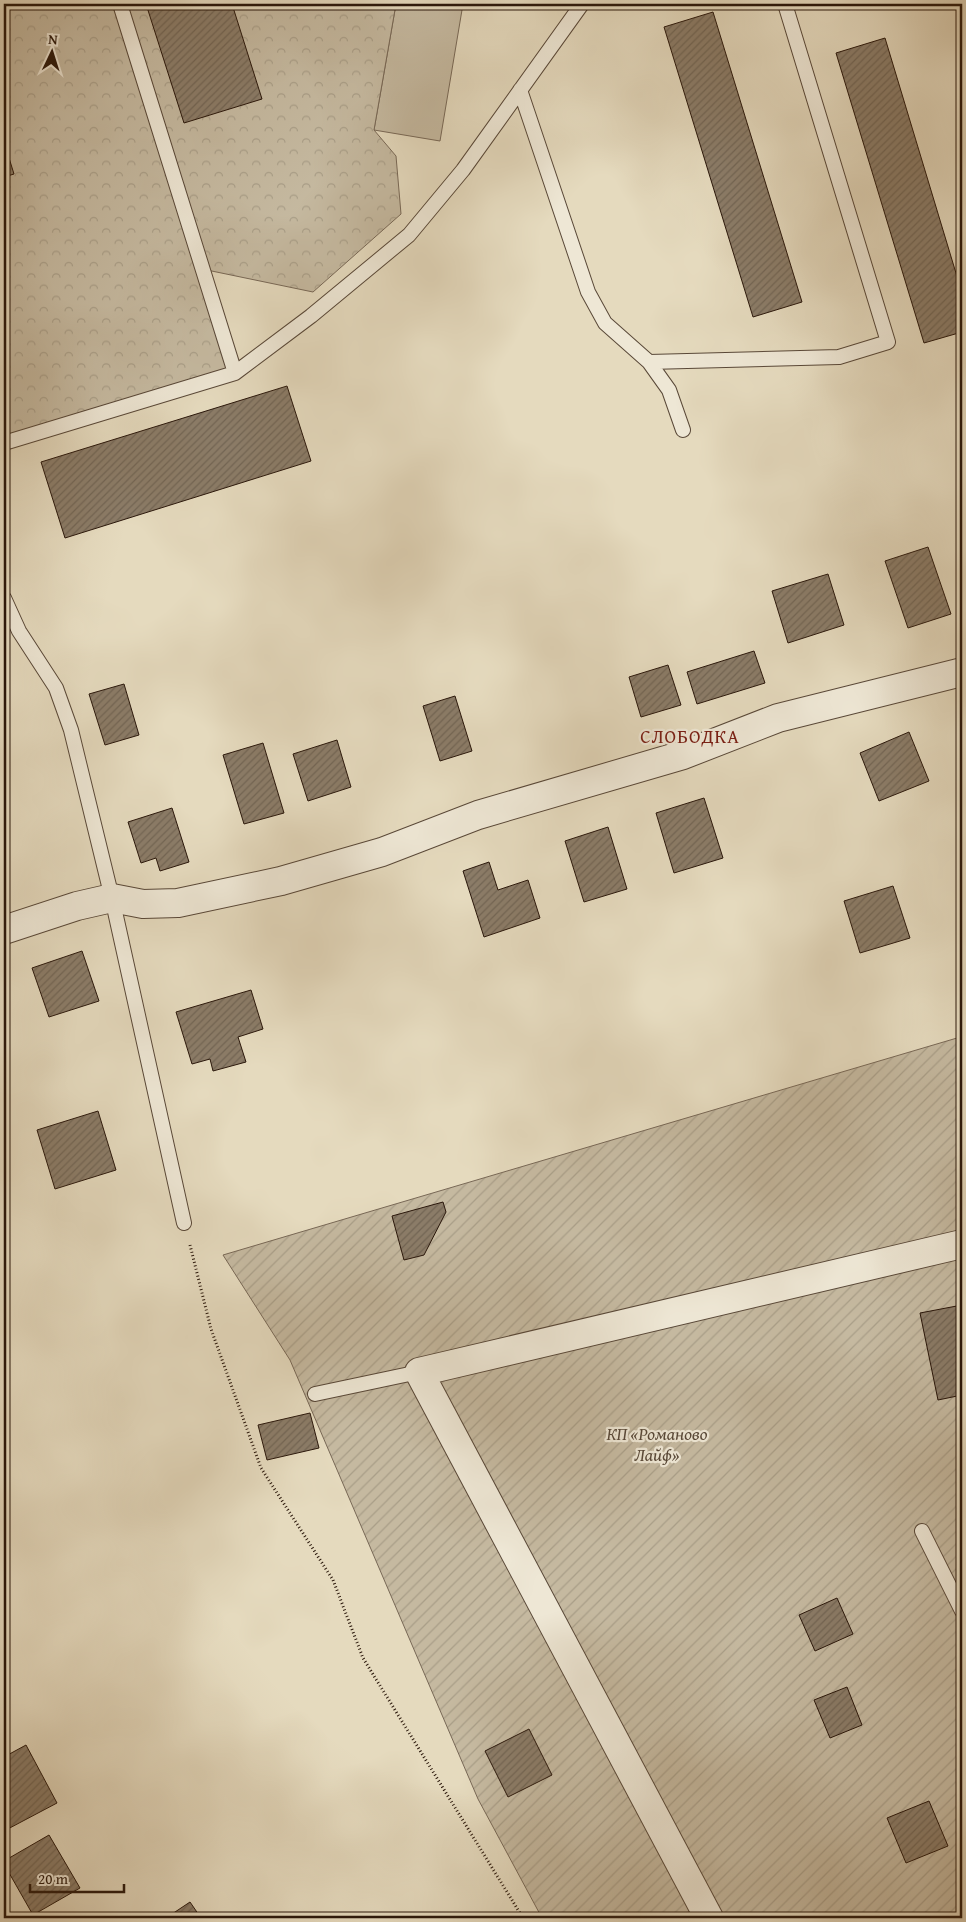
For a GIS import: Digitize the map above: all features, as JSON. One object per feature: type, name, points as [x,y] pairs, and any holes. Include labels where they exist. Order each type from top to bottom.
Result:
[{"type":"street","points":[[4,930],[77,906],[112,898],[143,904],[178,902],[281,882],[382,852],[478,815],[683,755],[778,718],[962,672]]},
{"type":"street","points":[[709,1918],[419,1372],[962,1244]]},
{"type":"lane","points":[[120,4],[235,373]]},
{"type":"lane","points":[[4,443],[235,373],[312,316],[409,235],[463,170],[582,4]]},
{"type":"lane","points":[[649,362],[839,357],[888,342],[786,4]]},
{"type":"lane","points":[[520,90],[588,292],[605,323],[649,362],[669,390],[683,430]]},
{"type":"lane","points":[[4,598],[18,631],[56,688],[71,730],[112,898],[184,1223]]},
{"type":"lane","points":[[315,1394],[419,1372]]},
{"type":"lane","points":[[922,1531],[962,1611]]},
{"type":"path","points":[[184,1223],[211,1329],[261,1468],[333,1580],[363,1658],[523,1918]]},
{"type":"green space","points":[[4,4],[396,4],[374,130],[396,156],[401,214],[313,292],[202,269],[235,373],[4,443]]},
{"type":"green space","points":[[396,4],[463,4],[440,141],[374,130]]},
{"type":"green space","name":"КП «Романово Лайф»","points":[[957,1038],[962,1055],[962,1918],[542,1918],[478,1799],[290,1360],[223,1255]]},
{"type":"building","points":[[146,4],[232,4],[262,99],[184,123]]},
{"type":"building","points":[[713,12],[802,302],[753,317],[664,27]]},
{"type":"building","points":[[885,38],[962,293],[962,332],[924,343],[836,53]]},
{"type":"building","points":[[4,142],[14,174],[4,177]]},
{"type":"building","points":[[287,386],[311,461],[65,538],[41,462]]},
{"type":"building","points":[[928,547],[951,614],[908,628],[885,561]]},
{"type":"building","points":[[828,574],[844,625],[788,643],[772,591]]},
{"type":"building","points":[[754,651],[765,683],[697,704],[687,672]]},
{"type":"building","points":[[668,665],[681,705],[641,717],[629,677]]},
{"type":"building","points":[[124,684],[139,735],[105,745],[89,694]]},
{"type":"building","points":[[455,696],[472,751],[440,761],[423,706]]},
{"type":"building","points":[[909,732],[929,781],[879,801],[860,753]]},
{"type":"building","points":[[337,740],[351,787],[308,801],[293,754]]},
{"type":"building","points":[[263,743],[284,813],[244,824],[223,755]]},
{"type":"building","points":[[704,798],[723,858],[674,873],[656,813]]},
{"type":"building","points":[[172,808],[189,862],[160,871],[156,858],[141,863],[128,822]]},
{"type":"building","points":[[608,827],[627,889],[584,902],[565,841]]},
{"type":"building","points":[[489,862],[498,890],[528,880],[540,918],[484,937],[463,871]]},
{"type":"building","points":[[893,886],[910,938],[860,953],[844,901]]},
{"type":"building","points":[[82,951],[99,1001],[49,1017],[32,968]]},
{"type":"building","points":[[251,990],[263,1029],[238,1037],[246,1062],[213,1071],[210,1059],[192,1064],[176,1012]]},
{"type":"building","points":[[98,1111],[116,1170],[55,1189],[37,1130]]},
{"type":"building","points":[[443,1202],[446,1212],[424,1255],[404,1260],[392,1216]]},
{"type":"building","points":[[962,1305],[962,1395],[938,1400],[920,1313]]},
{"type":"building","points":[[310,1413],[319,1448],[267,1460],[258,1425]]},
{"type":"building","points":[[837,1598],[853,1634],[815,1651],[799,1615]]},
{"type":"building","points":[[847,1687],[862,1725],[830,1738],[814,1700]]},
{"type":"building","points":[[529,1729],[552,1775],[508,1797],[485,1751]]},
{"type":"building","points":[[26,1745],[57,1803],[4,1831],[4,1757]]},
{"type":"building","points":[[929,1801],[948,1846],[906,1863],[887,1818]]},
{"type":"building","points":[[49,1835],[80,1888],[33,1915],[4,1861]]},
{"type":"building","points":[[190,1902],[201,1918],[166,1918]]},
{"type":"district","name":"СЛОБОДКА","points":[[690,736]]}]
